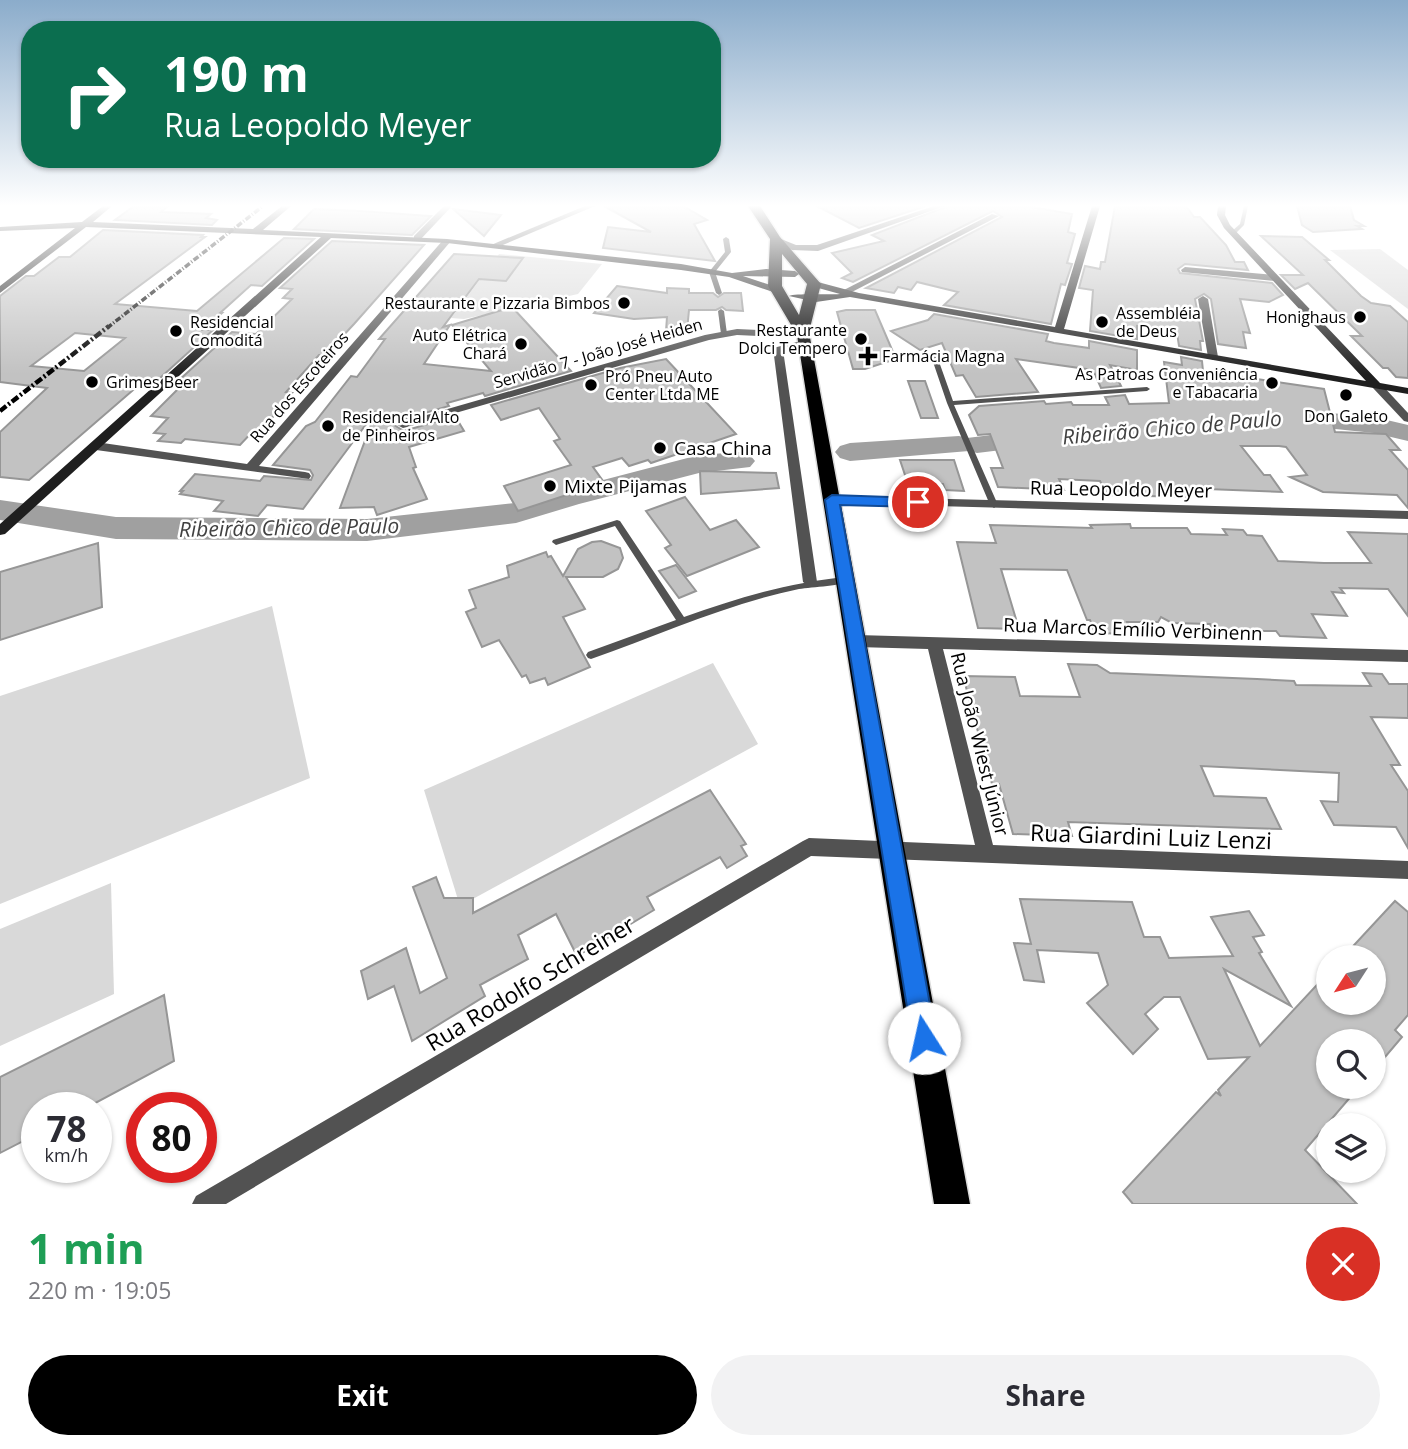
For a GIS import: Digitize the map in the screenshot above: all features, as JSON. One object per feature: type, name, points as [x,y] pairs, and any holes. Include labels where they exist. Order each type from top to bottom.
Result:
[{"type":"highway","points":[[758,272],[767,262]]},
{"type":"highway","points":[[776,262],[780,286],[804,336]]},
{"type":"highway","points":[[793,262],[808,283],[804,336],[847,580],[949,1202]]},
{"type":"highway","points":[[780,286],[808,283]]},
{"type":"highway","points":[[780,286],[808,283]]},
{"type":"street","points":[[0,290],[36,262]]},
{"type":"street","points":[[4,527],[299,262]]},
{"type":"street","name":"Rua dos Escoteiros","points":[[96,446],[250,468],[428,262]]},
{"type":"street","points":[[633,262],[731,275],[780,286]]},
{"type":"street","points":[[808,262],[808,283]]},
{"type":"street","points":[[845,292],[904,262]]},
{"type":"street","points":[[1059,330],[1079,262]]},
{"type":"street","points":[[1260,262],[1408,419]]},
{"type":"street","points":[[1185,270],[1275,278]]},
{"type":"street","points":[[731,275],[758,272],[780,286]]},
{"type":"street","points":[[808,283],[858,296]]},
{"type":"street","points":[[808,283],[858,296],[1408,391]]},
{"type":"street","points":[[1203,299],[1213,357]]},
{"type":"street","name":"Servidão 7 - João José Heiden","points":[[404,425],[724,334],[804,336]]},
{"type":"street","points":[[804,336],[778,348],[810,582]]},
{"type":"street","points":[[1310,374],[1342,369],[1347,359],[1343,351]]},
{"type":"street","points":[[250,468],[305,476]]},
{"type":"street","name":"Rua Leopoldo Meyer","points":[[832,500],[1408,514]]},
{"type":"street","name":"Rua Marcos Emílio Verbinenn","points":[[857,641],[1408,656]]},
{"type":"street","name":"Rua João Wiest Júnior","points":[[934,643],[986,855]]},
{"type":"street","name":"Rua Rodolfo Schreiner","points":[[204,1204],[809,847],[892,850]]},
{"type":"street","name":"Rua Giardini Luiz Lenzi","points":[[892,850],[1408,870]]},
{"type":"lane","points":[[719,293],[712,272],[720,262]]},
{"type":"lane","points":[[722,311],[724,334]]},
{"type":"lane","points":[[933,356],[994,505]]},
{"type":"lane","points":[[950,403],[1147,389]]},
{"type":"lane","points":[[556,542],[617,523],[682,621]]},
{"type":"lane","points":[[591,655],[775,590],[810,582],[847,580]]},
{"type":"shaded area","points":[[493,262],[602,264],[578,294],[464,319],[451,318]]},
{"type":"shaded area","points":[[1346,262],[1398,262],[1408,270],[1408,309]]},
{"type":"shaded area","points":[[272,606],[310,778],[0,904],[0,696]]},
{"type":"shaded area","points":[[713,663],[758,744],[460,906],[424,790]]},
{"type":"shaded area","points":[[111,883],[114,994],[0,1046],[0,929]]},
{"type":"building","points":[[52,262],[171,262],[115,304],[197,311],[255,262],[288,262],[262,286],[251,285],[203,330],[213,330],[159,379],[147,378],[29,480],[0,477],[0,432],[47,388],[0,382],[0,296],[26,276],[34,276]],"holes":[[[75,333],[125,338],[84,371],[31,366]]]},
{"type":"building","points":[[309,262],[409,262],[325,355],[319,355],[286,392],[292,393],[287,398],[290,398],[261,430],[254,430],[240,445],[185,439],[181,443],[158,441],[165,434],[154,433],[168,418],[151,416],[186,381],[178,381],[232,332],[256,334],[292,299],[283,298],[292,289],[280,288]]},
{"type":"building","points":[[447,262],[520,262],[506,281],[479,279],[443,327],[450,325],[424,364],[491,371],[452,325],[512,307],[571,371],[485,396],[483,393],[447,403],[449,406],[397,421],[394,425],[404,431],[455,416],[464,431],[409,447],[416,467],[413,468],[427,499],[377,515],[374,507],[340,508],[376,411],[303,509],[267,505],[258,516],[214,511],[223,501],[180,494],[195,474],[260,481],[264,476],[311,480],[313,475],[310,470],[273,465],[306,426],[315,422],[351,376],[357,377],[385,339],[379,339]]},
{"type":"building","points":[[841,262],[892,262],[853,282],[842,278],[852,273]]},
{"type":"building","points":[[915,262],[1072,264],[1065,285],[1061,284],[1051,324],[944,305],[958,292],[917,282],[911,290],[898,287],[894,293],[866,288]]},
{"type":"building","points":[[1101,262],[1244,262],[1248,270],[1185,264],[1178,269],[1180,273],[1272,283],[1283,295],[1269,302],[1240,299],[1250,333],[1243,332],[1246,348],[1218,344],[1211,299],[1204,294],[1195,299],[1203,341],[1200,341],[1201,350],[1179,346],[1177,333],[1137,326],[1137,339],[1090,331],[1093,290],[1079,288],[1085,266],[1100,269]]},
{"type":"building","points":[[1289,262],[1327,262],[1361,296],[1371,303],[1390,306],[1408,322],[1408,378],[1396,377],[1388,368],[1383,368],[1351,336],[1362,336],[1308,283],[1295,289],[1281,275],[1303,275]]},
{"type":"building","points":[[617,286],[667,293],[667,288],[689,289],[689,293],[713,293],[718,297],[724,293],[741,293],[743,311],[726,310],[722,307],[716,310],[689,310],[687,331],[666,331],[667,317],[634,319],[594,313]]},
{"type":"building","points":[[875,310],[896,359],[865,369],[853,369],[837,312]]},
{"type":"building","points":[[934,314],[1048,334],[1046,341],[1054,343],[1089,348],[1089,341],[1137,350],[1137,370],[1110,365],[1121,386],[1101,388],[1093,370],[1016,359],[1038,392],[976,397],[963,375],[956,376],[942,343],[920,350],[891,331],[928,320]]},
{"type":"building","points":[[1181,357],[1202,361],[1203,371],[1324,389],[1335,432],[1386,434],[1400,450],[1390,450],[1408,470],[1408,508],[1397,495],[1323,492],[1290,477],[1307,475],[1286,447],[1279,446],[1241,446],[1264,475],[1270,475],[1282,492],[1181,488],[1185,497],[1107,495],[1100,481],[1059,479],[1064,490],[998,487],[991,468],[1003,468],[990,434],[978,435],[969,415],[979,406],[1044,401],[1046,404],[1071,402],[1073,405],[1109,405],[1105,397],[1125,395],[1129,404],[1169,403],[1164,362],[1182,365]]},
{"type":"building","points":[[666,359],[736,434],[651,463],[648,460],[629,466],[622,458],[593,467],[603,481],[595,483],[597,485],[518,511],[504,486],[571,465],[554,441],[560,439],[539,408],[501,420],[491,405],[620,368]]},
{"type":"building","points":[[908,381],[925,381],[938,418],[921,418]]},
{"type":"building","points":[[900,460],[954,460],[964,491],[945,490],[943,484],[908,484]]},
{"type":"building","points":[[700,471],[776,473],[779,488],[701,494]]},
{"type":"building","points":[[685,497],[710,530],[736,520],[759,547],[687,576],[665,548],[671,545],[646,511]]},
{"type":"building","points":[[1130,524],[1131,528],[1187,528],[1191,534],[1227,535],[1223,529],[1243,530],[1247,535],[1262,536],[1278,561],[1324,563],[1371,563],[1348,532],[1408,534],[1408,616],[1388,589],[1340,588],[1344,593],[1332,592],[1347,616],[1312,614],[1326,638],[1280,636],[1276,631],[1230,631],[1233,635],[1215,634],[1210,624],[1172,623],[1161,617],[1158,622],[1127,622],[1132,634],[1095,633],[1067,570],[1001,569],[1019,629],[978,628],[957,542],[996,543],[990,525],[1092,528],[1090,525]]},
{"type":"building","points":[[601,541],[620,548],[623,558],[618,569],[603,577],[566,577],[585,609],[563,617],[590,667],[548,685],[545,678],[530,683],[526,675],[522,677],[499,640],[482,647],[466,612],[476,608],[469,590],[509,577],[507,566],[546,552],[563,576],[578,549]]},
{"type":"building","points":[[98,543],[102,607],[0,640],[0,572]]},
{"type":"building","points":[[676,565],[696,591],[679,598],[659,571]]},
{"type":"building","points":[[1068,664],[1097,665],[1110,673],[1294,681],[1296,685],[1371,686],[1363,673],[1382,674],[1389,684],[1408,684],[1408,718],[1371,717],[1400,765],[1391,765],[1408,791],[1408,848],[1396,827],[1334,825],[1321,801],[1338,802],[1339,773],[1201,766],[1214,796],[1266,798],[1281,829],[1068,822],[1072,836],[1013,834],[999,784],[992,784],[963,676],[1015,677],[1020,696],[1080,697]]},
{"type":"building","points":[[710,790],[746,844],[741,846],[747,856],[727,868],[720,857],[647,897],[654,910],[577,956],[556,914],[518,935],[528,959],[480,985],[485,996],[412,1041],[394,986],[368,999],[361,971],[406,948],[420,993],[447,978],[413,887],[436,877],[444,898],[473,898],[473,913]]},
{"type":"building","points":[[1020,899],[1132,902],[1144,937],[1160,937],[1169,958],[1233,956],[1211,917],[1249,911],[1264,935],[1253,937],[1262,952],[1259,953],[1291,1006],[1224,969],[1260,1046],[1316,986],[1316,1015],[1386,1015],[1386,945],[1354,945],[1395,901],[1408,912],[1408,1015],[1395,1030],[1402,1037],[1386,1056],[1386,1029],[1316,1029],[1316,1099],[1349,1099],[1337,1113],[1316,1113],[1316,1137],[1305,1150],[1316,1161],[1316,1183],[1337,1183],[1357,1204],[1133,1204],[1123,1192],[1216,1092],[1221,1096],[1218,1090],[1249,1057],[1208,1059],[1180,997],[1164,997],[1145,1014],[1158,1029],[1133,1054],[1087,1003],[1108,985],[1098,953],[1037,950],[1044,982],[1024,980],[1014,943],[1031,944]]},
{"type":"building","points":[[164,995],[174,1061],[112,1094],[112,1092],[21,1092],[21,1142],[0,1153],[0,1077]]},
{"type":"waterway","name":"Ribeirão Chico de Paulo","points":[[1287,417],[1374,425],[1408,433]]},
{"type":"waterway","name":"Ribeirão Chico de Paulo","points":[[977,444],[1040,438]]},
{"type":"waterway","name":"Ribeirão Chico de Paulo","points":[[850,452],[959,445]]},
{"type":"waterway","name":"Ribeirão Chico de Paulo","points":[[0,510],[116,528],[367,530],[516,513],[571,496],[699,464],[740,461]]},
{"type":"railway","points":[[107,328],[191,262]]},
{"type":"railway","points":[[0,411],[109,326]]},
{"type":"place","name":"Restaurante e Pizzaria Bimbos","points":[[624,303]]},
{"type":"place","name":"Honighaus","points":[[1360,317]]},
{"type":"place","name":"Assembléia de Deus","points":[[1102,322]]},
{"type":"place","name":"Residencial Comoditá","points":[[176,331]]},
{"type":"place","name":"Restaurante Dolci Tempero","points":[[861,339]]},
{"type":"place","name":"Auto Elétrica Chará","points":[[521,344]]},
{"type":"place","name":"Farmácia Magna","points":[[868,356]]},
{"type":"place","name":"Grimes Beer","points":[[92,382]]},
{"type":"place","name":"As Patroas Conveniência e Tabacaria","points":[[1272,383]]},
{"type":"place","name":"Pró Pneu Auto Center Ltda ME","points":[[591,385]]},
{"type":"place","name":"Don Galeto","points":[[1346,395]]},
{"type":"place","name":"Residencial Alto de Pinheiros","points":[[328,426]]},
{"type":"place","name":"Casa China","points":[[660,448]]},
{"type":"place","name":"Mixte Pijamas","points":[[550,486]]},
{"type":"route","points":[[918,502],[832,500],[924,1038]]}]
